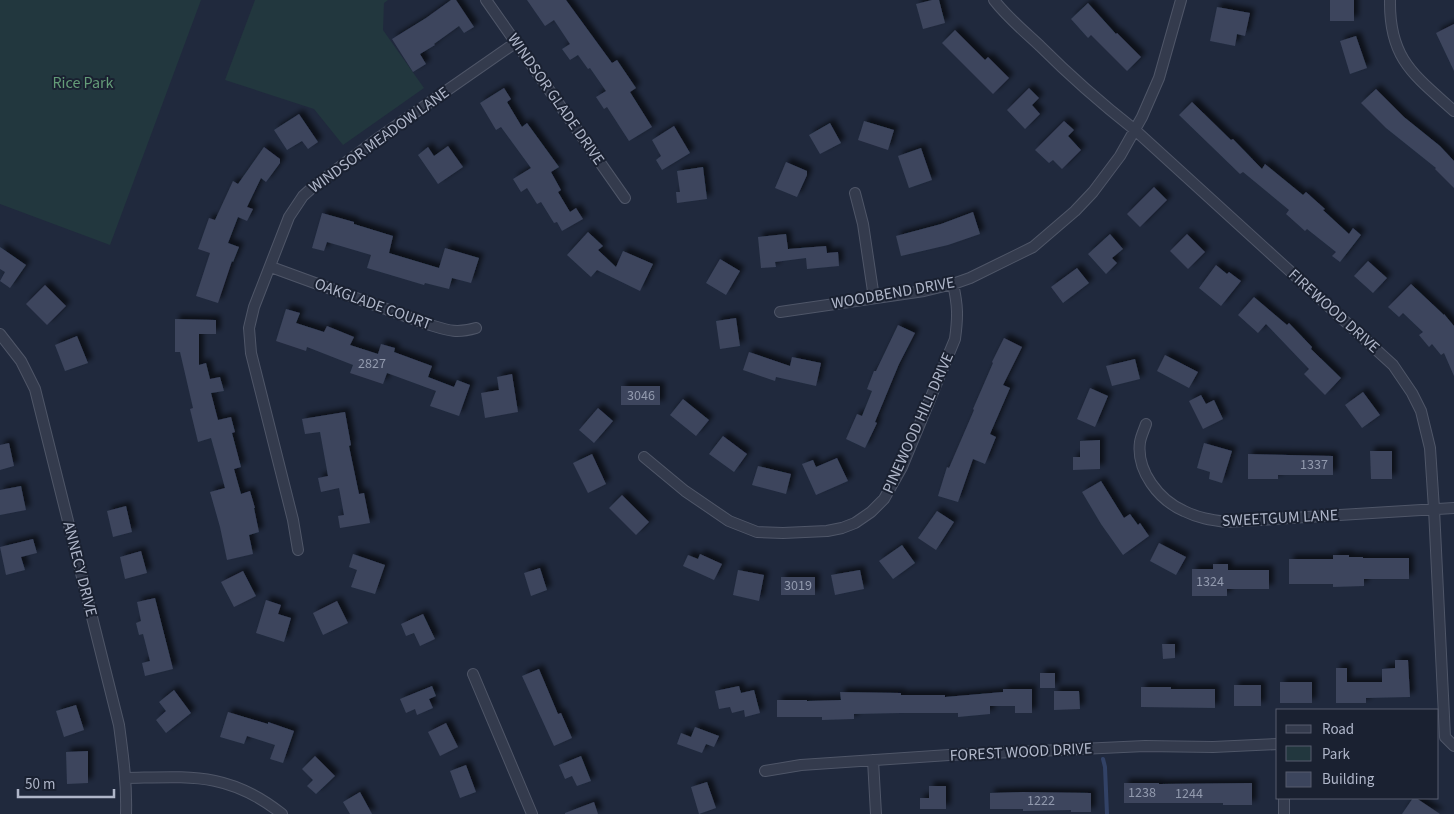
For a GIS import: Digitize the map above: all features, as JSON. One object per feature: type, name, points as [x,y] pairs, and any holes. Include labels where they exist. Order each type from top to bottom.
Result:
[{"type":"street","name":"WINDSOR GLADE DRIVE","points":[[486,0],[625,198]]},
{"type":"street","name":"FIREWOOD DRIVE","points":[[994,0],[1055,61],[1109,110],[1135,130],[1393,365],[1408,386],[1421,411],[1430,448],[1442,737]]},
{"type":"street","name":"WOODBEND DRIVE","points":[[780,312],[924,291],[953,284],[1009,260],[1033,247],[1052,232],[1093,192],[1120,156],[1142,117],[1159,78],[1181,0]]},
{"type":"street","points":[[1390,0],[1394,40],[1400,55],[1416,77],[1454,111]]},
{"type":"street","name":"WINDSOR MEADOW LANE","points":[[298,550],[293,520],[251,353],[249,328],[251,318],[289,217],[303,196],[312,187],[515,42]]},
{"type":"street","points":[[855,193],[863,224],[874,298]]},
{"type":"street","name":"OAKGLADE COURT","points":[[271,267],[451,332],[476,328]]},
{"type":"street","name":"PINEWOOD HILL DRIVE","points":[[644,457],[685,491],[729,521],[757,532],[827,531],[856,523],[884,499],[902,467],[955,339],[958,319],[953,284]]},
{"type":"street","name":"ANNECY DRIVE","points":[[0,334],[21,361],[35,389],[119,725],[125,778],[126,814]]},
{"type":"street","name":"SWEETGUM LANE","points":[[1146,424],[1140,442],[1140,455],[1149,481],[1164,497],[1182,510],[1209,520],[1226,522],[1454,508]]},
{"type":"street","points":[[474,674],[532,814]]},
{"type":"street","points":[[1442,737],[1454,746]]},
{"type":"street","name":"FOREST WOOD DRIVE","points":[[765,771],[801,765],[873,760],[1145,746],[1213,747],[1276,744]]},
{"type":"street","points":[[873,760],[876,814]]},
{"type":"street","points":[[125,778],[200,777],[228,783],[259,797],[282,814]]},
{"type":"street","points":[[1284,799],[1284,814]]},
{"type":"green space","name":"Rice Park","points":[[0,0],[201,0],[110,245],[0,204]]},
{"type":"green space","points":[[255,0],[388,0],[384,3],[383,30],[424,88],[343,145],[314,109],[225,80]]},
{"type":"building","points":[[451,0],[456,0],[474,27],[464,33],[459,26],[420,54],[426,64],[413,72],[392,39]]},
{"type":"building","points":[[527,0],[566,0],[612,63],[617,60],[636,88],[630,92],[652,127],[629,141],[607,107],[604,109],[596,97],[606,91],[590,68],[588,69],[578,55],[570,60],[562,49],[570,44],[554,20],[545,26]]},
{"type":"building","points":[[939,0],[945,23],[923,29],[916,4]]},
{"type":"building","points":[[1330,0],[1354,0],[1354,21],[1330,21]]},
{"type":"building","points":[[1088,3],[1116,34],[1141,57],[1127,71],[1091,35],[1088,38],[1071,19]]},
{"type":"building","points":[[1217,7],[1250,13],[1245,36],[1237,34],[1235,46],[1210,41]]},
{"type":"building","points":[[1454,24],[1454,71],[1436,33]]},
{"type":"building","points":[[955,30],[985,60],[988,57],[1009,78],[993,94],[942,43]]},
{"type":"building","points":[[1356,36],[1367,68],[1350,74],[1340,41]]},
{"type":"building","points":[[504,88],[511,99],[507,102],[522,127],[527,123],[559,167],[551,172],[561,190],[558,192],[570,212],[576,208],[583,219],[562,231],[557,222],[554,223],[541,202],[537,204],[527,188],[521,192],[513,179],[531,168],[501,127],[496,130],[480,103]]},
{"type":"building","points":[[1029,88],[1039,98],[1032,105],[1040,114],[1025,129],[1007,110]]},
{"type":"building","points":[[1376,89],[1404,117],[1440,146],[1454,161],[1454,188],[1436,168],[1386,128],[1361,103]]},
{"type":"building","points":[[1192,102],[1231,140],[1233,139],[1262,169],[1265,164],[1303,195],[1306,192],[1349,234],[1353,228],[1361,235],[1340,262],[1332,256],[1336,252],[1307,229],[1305,231],[1286,214],[1289,210],[1243,172],[1240,174],[1179,115]]},
{"type":"building","points":[[299,114],[318,142],[308,149],[302,141],[287,150],[274,130]]},
{"type":"building","points":[[864,121],[894,130],[888,150],[858,140]]},
{"type":"building","points":[[1064,121],[1074,130],[1068,136],[1081,150],[1062,169],[1053,160],[1049,163],[1035,150]]},
{"type":"building","points":[[830,123],[841,143],[820,154],[809,135]]},
{"type":"building","points":[[674,126],[690,153],[662,170],[656,160],[661,156],[652,140]]},
{"type":"building","points":[[448,146],[463,167],[438,184],[418,155],[428,147],[434,156]]},
{"type":"building","points":[[264,147],[280,159],[280,163],[266,182],[261,178],[247,207],[253,209],[247,221],[238,217],[228,243],[239,247],[232,261],[218,303],[196,296],[210,253],[198,249],[209,218],[215,220],[233,181],[238,184]]},
{"type":"building","points":[[921,148],[932,180],[909,188],[898,156]]},
{"type":"building","points":[[786,162],[807,171],[797,197],[775,188]]},
{"type":"building","points":[[703,167],[707,199],[677,203],[676,192],[680,192],[677,171]]},
{"type":"building","points":[[1154,187],[1167,200],[1140,227],[1127,214]]},
{"type":"building","points":[[973,212],[980,234],[948,245],[901,256],[896,236],[941,224]]},
{"type":"building","points":[[322,213],[393,236],[389,253],[439,268],[445,248],[479,258],[471,283],[452,278],[449,289],[425,283],[424,285],[367,268],[371,255],[327,242],[324,251],[312,248]]},
{"type":"building","points":[[588,232],[603,246],[598,250],[616,267],[623,251],[653,264],[640,291],[597,270],[591,277],[567,255]]},
{"type":"building","points":[[786,234],[788,249],[826,246],[827,253],[838,252],[839,266],[807,269],[806,258],[775,262],[776,267],[761,268],[758,237]]},
{"type":"building","points":[[1110,234],[1123,249],[1112,258],[1117,263],[1106,274],[1088,254]]},
{"type":"building","points":[[1187,234],[1205,252],[1188,269],[1170,251]]},
{"type":"building","points":[[0,247],[26,265],[10,288],[0,281],[5,272],[0,269]]},
{"type":"building","points":[[720,259],[740,271],[726,295],[706,283]]},
{"type":"building","points":[[1368,261],[1387,278],[1373,293],[1354,276]]},
{"type":"building","points":[[1216,265],[1227,274],[1229,272],[1241,281],[1221,306],[1199,288]]},
{"type":"building","points":[[1077,268],[1089,283],[1063,303],[1051,287]]},
{"type":"building","points":[[1411,284],[1444,314],[1454,326],[1454,376],[1444,353],[1441,355],[1432,344],[1429,347],[1419,335],[1423,332],[1403,313],[1399,317],[1388,307]]},
{"type":"building","points":[[45,285],[66,306],[47,325],[26,304]]},
{"type":"building","points":[[1254,297],[1287,325],[1289,323],[1312,347],[1311,349],[1341,378],[1325,395],[1304,374],[1309,369],[1266,324],[1258,333],[1238,315]]},
{"type":"building","points":[[286,309],[300,313],[296,323],[324,332],[327,326],[354,337],[350,345],[378,354],[381,344],[395,348],[394,352],[432,366],[428,377],[454,387],[457,380],[470,385],[459,416],[430,406],[436,391],[387,373],[383,384],[350,373],[353,365],[307,347],[306,351],[276,341]]},
{"type":"building","points":[[736,318],[740,346],[720,349],[716,321]]},
{"type":"building","points":[[175,319],[216,320],[216,334],[199,334],[199,365],[206,363],[210,379],[220,377],[224,391],[211,393],[218,420],[231,417],[235,432],[232,433],[241,467],[234,469],[241,494],[250,491],[255,508],[259,532],[249,535],[253,554],[227,560],[210,492],[225,488],[211,438],[198,442],[190,409],[193,408],[180,352],[175,352]]},
{"type":"building","points":[[898,325],[915,333],[899,364],[875,422],[877,423],[865,448],[846,439],[857,414],[862,416],[872,391],[867,389],[874,371],[876,371]]},
{"type":"building","points":[[77,336],[88,363],[65,371],[55,345]]},
{"type":"building","points":[[1004,338],[1022,347],[1003,385],[1010,388],[990,434],[996,437],[985,464],[973,459],[958,502],[938,496],[947,467],[949,468],[992,362]]},
{"type":"building","points":[[749,352],[790,366],[792,357],[821,363],[816,386],[776,377],[775,381],[743,370]]},
{"type":"building","points":[[1165,355],[1198,372],[1189,388],[1157,371]]},
{"type":"building","points":[[1135,359],[1140,379],[1112,386],[1106,366]]},
{"type":"building","points":[[512,374],[518,412],[485,418],[481,393],[499,390],[497,377]]},
{"type":"building","points":[[621,386],[660,386],[660,405],[621,405]]},
{"type":"building","points":[[1090,388],[1108,396],[1095,427],[1077,419]]},
{"type":"building","points":[[1363,392],[1380,415],[1362,428],[1345,405]]},
{"type":"building","points":[[1201,395],[1206,404],[1214,400],[1223,419],[1203,429],[1189,401]]},
{"type":"building","points":[[683,399],[709,420],[696,436],[670,415]]},
{"type":"building","points":[[598,408],[613,421],[594,443],[579,430]]},
{"type":"building","points":[[345,412],[351,445],[349,446],[359,494],[364,493],[370,523],[340,528],[338,516],[344,515],[339,488],[321,492],[318,478],[328,476],[320,432],[305,434],[302,419]]},
{"type":"building","points":[[723,436],[747,454],[734,472],[709,454]]},
{"type":"building","points":[[1100,440],[1100,469],[1073,470],[1073,457],[1080,457],[1080,441]]},
{"type":"building","points":[[9,443],[14,466],[0,470],[0,445]]},
{"type":"building","points":[[1204,443],[1232,451],[1222,483],[1209,479],[1210,472],[1197,468]]},
{"type":"building","points":[[1370,451],[1392,451],[1392,479],[1371,479]]},
{"type":"building","points":[[592,454],[606,484],[588,493],[573,463]]},
{"type":"building","points":[[1248,454],[1333,456],[1333,475],[1278,475],[1278,479],[1248,479]]},
{"type":"building","points":[[837,458],[848,481],[816,495],[802,464],[813,460],[816,467]]},
{"type":"building","points":[[758,466],[791,474],[786,494],[752,485]]},
{"type":"building","points":[[1101,481],[1124,518],[1130,514],[1138,525],[1140,523],[1149,536],[1123,555],[1101,524],[1082,492]]},
{"type":"building","points":[[21,486],[26,510],[0,515],[0,490]]},
{"type":"building","points":[[622,495],[649,522],[636,535],[609,508]]},
{"type":"building","points":[[126,506],[132,532],[113,537],[107,511]]},
{"type":"building","points":[[937,511],[954,522],[936,550],[918,538]]},
{"type":"building","points":[[33,539],[37,553],[21,557],[25,570],[6,575],[0,547]]},
{"type":"building","points":[[1159,543],[1186,557],[1176,575],[1150,561]]},
{"type":"building","points":[[902,545],[915,563],[893,579],[879,561]]},
{"type":"building","points":[[141,551],[147,573],[125,579],[120,557]]},
{"type":"building","points":[[353,554],[385,565],[375,594],[351,587],[357,570],[349,567]]},
{"type":"building","points":[[700,554],[722,564],[714,580],[683,566],[688,555],[698,559]]},
{"type":"building","points":[[1333,555],[1349,555],[1349,557],[1363,558],[1409,558],[1409,579],[1364,579],[1364,586],[1333,587],[1333,584],[1289,584],[1289,559],[1333,559]]},
{"type":"building","points":[[1213,564],[1228,564],[1228,570],[1269,570],[1269,589],[1227,589],[1227,596],[1192,596],[1192,569],[1213,569]]},
{"type":"building","points":[[540,568],[547,590],[531,596],[524,573]]},
{"type":"building","points":[[738,570],[764,575],[759,601],[733,595]]},
{"type":"building","points":[[860,570],[864,589],[835,595],[831,575]]},
{"type":"building","points":[[243,571],[256,596],[234,607],[221,582]]},
{"type":"building","points":[[781,577],[815,577],[815,595],[781,595]]},
{"type":"building","points":[[155,598],[173,669],[145,676],[142,663],[150,661],[143,634],[139,635],[136,623],[141,621],[137,602]]},
{"type":"building","points":[[266,600],[281,605],[278,614],[291,618],[284,642],[256,633]]},
{"type":"building","points":[[337,601],[348,623],[323,635],[313,613]]},
{"type":"building","points":[[423,614],[435,639],[420,646],[414,633],[406,636],[401,624]]},
{"type":"building","points":[[1162,644],[1175,644],[1175,658],[1163,659]]},
{"type":"building","points":[[1395,660],[1408,660],[1410,697],[1366,698],[1366,703],[1336,703],[1336,668],[1347,668],[1347,682],[1382,682],[1382,669],[1395,668]]},
{"type":"building","points":[[539,669],[558,714],[561,713],[572,738],[554,746],[522,676]]},
{"type":"building","points":[[1040,673],[1055,673],[1055,688],[1040,688]]},
{"type":"building","points":[[1280,682],[1312,682],[1312,703],[1280,703]]},
{"type":"building","points":[[1234,685],[1261,685],[1261,706],[1234,706]]},
{"type":"building","points":[[432,686],[436,696],[429,699],[433,708],[417,715],[415,709],[406,713],[400,699]]},
{"type":"building","points":[[739,686],[741,693],[754,690],[760,713],[745,717],[744,710],[732,713],[730,707],[719,709],[715,691]]},
{"type":"building","points":[[1141,687],[1215,689],[1215,708],[1141,707]]},
{"type":"building","points":[[1003,689],[1032,689],[1032,713],[1015,713],[1015,706],[990,706],[990,714],[958,717],[958,713],[901,713],[854,714],[854,719],[822,720],[822,717],[777,717],[777,700],[841,700],[840,692],[945,695],[945,697],[1003,692]]},
{"type":"building","points":[[174,690],[191,713],[166,733],[156,720],[166,711],[159,702]]},
{"type":"building","points":[[1054,691],[1079,691],[1080,709],[1054,710]]},
{"type":"building","points":[[76,705],[84,730],[64,737],[56,711]]},
{"type":"building","points":[[228,712],[294,731],[283,763],[270,759],[275,745],[247,736],[244,744],[220,737]]},
{"type":"building","points":[[446,723],[458,747],[440,756],[428,732]]},
{"type":"building","points":[[695,727],[719,736],[714,747],[706,744],[702,753],[677,744],[681,733],[691,737]]},
{"type":"building","points":[[88,751],[88,783],[67,784],[66,752]]},
{"type":"building","points":[[315,756],[335,776],[316,794],[307,786],[313,780],[302,769]]},
{"type":"building","points":[[581,756],[591,781],[577,786],[572,776],[565,779],[559,765]]},
{"type":"building","points":[[466,765],[476,792],[460,798],[450,771]]},
{"type":"building","points":[[707,782],[716,808],[699,814],[691,787]]},
{"type":"building","points":[[1124,783],[1252,783],[1252,805],[1223,805],[1223,803],[1124,803]]},
{"type":"building","points":[[929,786],[946,786],[946,809],[920,809],[920,798],[929,798]]},
{"type":"building","points":[[360,792],[372,814],[350,814],[343,802]]},
{"type":"building","points":[[990,793],[1091,793],[1091,812],[990,809]]},
{"type":"building","points":[[1412,799],[1418,799],[1440,814],[1402,814]]},
{"type":"building","points":[[594,802],[598,814],[565,814],[565,813]]},
{"type":"waterway","points":[[1103,759],[1107,814]]}]
